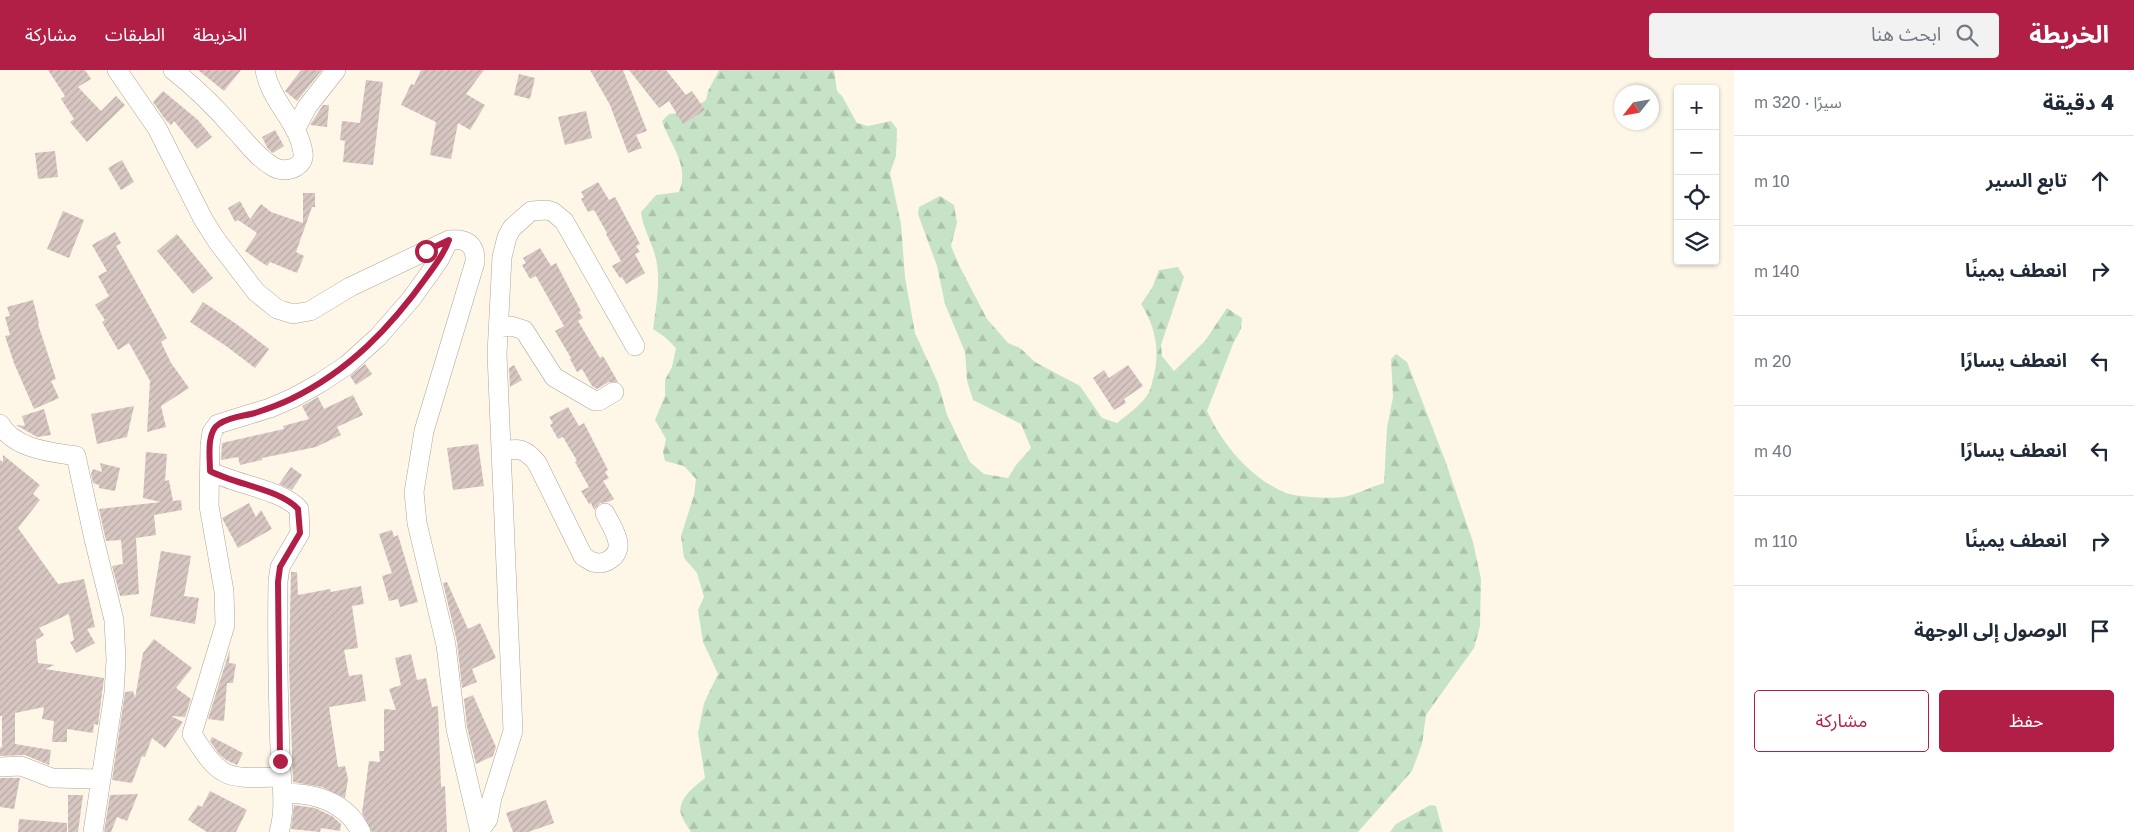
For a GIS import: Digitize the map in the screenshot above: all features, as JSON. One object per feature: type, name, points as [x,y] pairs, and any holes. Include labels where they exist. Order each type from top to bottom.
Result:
[{"type":"street","points":[[116,70],[157,128],[216,241],[256,292],[278,310],[294,314],[310,311],[350,287],[449,240],[464,240],[470,243],[475,254],[475,262],[424,431],[414,492],[417,524],[424,561],[436,599],[444,637],[456,729],[480,831]]},
{"type":"street","points":[[172,70],[209,102],[258,155],[272,167],[291,169],[304,158],[303,150],[295,130],[273,95],[265,70]]},
{"type":"street","points":[[295,130],[307,107],[336,70]]},
{"type":"street","points":[[480,831],[488,820],[492,798],[513,731],[512,666],[497,354],[502,257],[507,237],[518,221],[531,211],[547,210],[553,212],[564,221],[635,346]]},
{"type":"street","points":[[360,832],[344,810],[328,800],[296,794],[282,785],[222,773],[213,764],[192,734],[225,625],[224,591],[209,506],[212,432],[218,424],[270,408],[293,398],[347,366],[378,337],[412,298],[439,260],[449,240]]},
{"type":"street","points":[[498,328],[511,326],[524,330],[550,373],[560,381],[595,400],[600,401],[614,392]]},
{"type":"street","points":[[0,424],[6,434],[37,449],[76,456],[114,620],[116,660],[114,693],[93,832]]},
{"type":"street","points":[[501,452],[520,448],[528,451],[538,463],[583,556],[593,562],[599,563],[611,559],[618,550],[618,543],[605,513]]},
{"type":"street","points":[[210,471],[222,478],[284,497],[298,509],[300,533],[280,567],[278,582],[277,639],[282,785],[282,820],[279,832]]},
{"type":"street","points":[[0,767],[21,766],[52,778],[100,779]]},
{"type":"green space","points":[[719,70],[834,70],[837,91],[842,96],[857,123],[868,126],[891,121],[897,129],[896,156],[890,173],[901,224],[905,277],[915,333],[938,383],[947,415],[970,462],[984,474],[1008,478],[1016,465],[1031,448],[1021,424],[973,400],[967,381],[965,352],[945,304],[937,266],[918,214],[919,207],[940,196],[954,205],[957,223],[951,246],[987,319],[1008,343],[1020,348],[1035,362],[1080,386],[1102,418],[1117,423],[1140,404],[1150,389],[1156,365],[1156,347],[1153,329],[1141,304],[1152,288],[1159,270],[1178,267],[1184,277],[1161,345],[1162,356],[1174,371],[1205,341],[1227,308],[1242,318],[1241,329],[1233,344],[1207,411],[1221,436],[1239,459],[1261,479],[1286,493],[1306,497],[1338,498],[1353,495],[1384,483],[1387,428],[1393,397],[1391,359],[1396,354],[1407,362],[1445,460],[1473,542],[1481,579],[1480,626],[1474,648],[1426,715],[1422,744],[1412,771],[1358,832],[691,832],[681,814],[680,808],[688,793],[705,778],[698,733],[704,703],[718,674],[703,642],[698,610],[704,597],[697,573],[684,558],[681,536],[694,495],[696,479],[684,466],[665,461],[663,452],[666,439],[655,420],[665,396],[665,380],[672,367],[676,348],[653,329],[658,272],[654,250],[641,212],[656,195],[679,192],[682,182],[681,164],[662,121],[669,114],[688,112],[706,100],[708,91]]},
{"type":"green space","points":[[1430,805],[1436,806],[1443,832],[1390,832],[1396,824]]},
{"type":"building","points":[[48,70],[85,70],[91,79],[78,87],[101,111],[116,96],[125,105],[87,142],[70,122],[74,119],[61,99],[65,96]]},
{"type":"building","points":[[198,70],[241,70],[224,91]]},
{"type":"building","points":[[301,70],[322,70],[297,101],[285,91]]},
{"type":"building","points":[[421,70],[484,70],[466,94],[485,105],[470,130],[458,123],[451,159],[430,155],[436,122],[401,105],[411,84],[414,85]]},
{"type":"building","points":[[590,70],[623,70],[647,131],[636,135],[642,148],[628,153],[610,105]]},
{"type":"building","points":[[629,70],[666,70],[686,95],[692,91],[705,110],[683,124],[669,101],[659,108]]},
{"type":"building","points":[[519,74],[535,78],[530,99],[514,95]]},
{"type":"building","points":[[366,80],[383,82],[373,165],[343,162],[345,141],[340,140],[342,121],[360,123]]},
{"type":"building","points":[[163,91],[198,120],[212,137],[197,149],[174,121],[171,125],[165,119],[153,102]]},
{"type":"building","points":[[323,105],[329,105],[327,127],[310,125]]},
{"type":"building","points":[[586,111],[592,138],[565,145],[558,117]]},
{"type":"building","points":[[275,130],[284,146],[273,153],[268,149],[262,137]]},
{"type":"building","points":[[55,151],[58,177],[38,179],[35,153]]},
{"type":"building","points":[[122,160],[134,182],[121,190],[108,168]]},
{"type":"building","points":[[598,182],[609,200],[615,197],[640,244],[636,246],[640,252],[635,254],[645,273],[626,284],[612,266],[621,261],[607,233],[594,210],[588,212],[581,199],[584,197],[581,192]]},
{"type":"building","points":[[303,193],[315,193],[315,207],[312,207],[296,252],[304,256],[297,273],[270,262],[267,266],[245,251],[257,233],[238,220],[235,222],[228,208],[240,201],[250,219],[261,204],[271,212],[303,223]]},
{"type":"building","points":[[63,211],[84,220],[69,258],[47,249]]},
{"type":"building","points":[[115,232],[121,243],[116,246],[167,338],[161,342],[171,363],[189,388],[161,406],[166,427],[147,432],[150,381],[129,343],[118,350],[102,322],[105,320],[95,305],[109,296],[98,276],[107,271],[92,245]]},
{"type":"building","points":[[177,234],[213,278],[193,294],[157,251]]},
{"type":"building","points":[[540,248],[551,266],[556,263],[581,311],[579,312],[583,318],[578,321],[600,358],[603,356],[618,382],[609,382],[597,389],[592,386],[582,369],[577,372],[555,331],[564,326],[536,276],[530,279],[522,265],[526,263],[523,258]]},
{"type":"building","points":[[33,300],[38,324],[56,379],[51,381],[59,398],[34,409],[14,363],[5,336],[10,335],[5,317],[10,316],[7,307]]},
{"type":"building","points":[[203,302],[269,349],[255,368],[190,322]]},
{"type":"building","points":[[365,364],[372,374],[356,385],[350,376]]},
{"type":"building","points":[[514,365],[522,380],[510,387],[509,368]]},
{"type":"building","points":[[1128,365],[1143,386],[1124,399],[1126,403],[1114,410],[1093,378],[1104,370],[1109,378]]},
{"type":"building","points":[[353,395],[363,415],[337,427],[341,435],[316,447],[262,458],[262,460],[240,465],[238,457],[221,460],[222,443],[284,429],[283,426],[309,419],[302,406],[318,397],[324,409]]},
{"type":"building","points":[[134,406],[127,437],[97,444],[91,414]]},
{"type":"building","points":[[568,407],[579,426],[584,423],[608,470],[605,472],[609,478],[603,481],[614,499],[600,503],[594,510],[581,491],[589,487],[575,462],[577,461],[563,437],[558,439],[550,425],[553,423],[549,417]]},
{"type":"building","points":[[44,409],[51,435],[37,437],[16,425],[25,426],[22,416]]},
{"type":"building","points":[[478,444],[484,486],[453,490],[447,448]]},
{"type":"building","points":[[146,452],[167,454],[165,481],[169,480],[173,501],[181,500],[182,510],[154,515],[156,535],[136,538],[139,594],[120,596],[112,566],[123,564],[121,540],[106,541],[99,509],[161,502],[143,498]]},
{"type":"building","points":[[3,455],[40,485],[33,494],[40,500],[18,528],[58,584],[84,579],[95,627],[87,629],[95,643],[76,653],[70,642],[74,640],[69,614],[39,628],[44,635],[36,640],[38,663],[55,665],[45,669],[104,678],[98,725],[94,724],[93,733],[67,729],[67,742],[52,742],[54,721],[42,719],[44,707],[15,713],[15,744],[51,750],[49,765],[25,755],[0,756],[0,748],[2,747],[2,716],[0,716],[0,460],[3,462]]},
{"type":"building","points":[[100,463],[120,468],[115,491],[99,488],[99,485],[93,483],[91,474],[93,469],[102,472]]},
{"type":"building","points":[[291,467],[302,475],[292,490],[279,484]]},
{"type":"building","points":[[249,503],[256,517],[261,510],[272,529],[238,548],[222,518]]},
{"type":"building","points":[[392,530],[394,537],[398,535],[418,602],[400,607],[398,599],[389,601],[382,576],[392,573],[379,534]]},
{"type":"building","points":[[161,551],[191,556],[184,596],[199,598],[195,624],[150,616]]},
{"type":"building","points":[[291,572],[297,572],[298,595],[330,589],[331,592],[361,586],[364,604],[352,606],[358,648],[344,650],[349,676],[362,674],[366,701],[329,707],[338,767],[345,766],[348,779],[345,798],[322,787],[293,782],[289,665]]},
{"type":"building","points":[[447,582],[468,629],[480,623],[496,658],[472,669],[477,682],[462,688],[457,642],[443,583]]},
{"type":"building","points":[[154,639],[192,668],[176,688],[191,699],[185,717],[171,716],[183,722],[165,748],[152,738],[145,757],[142,756],[132,783],[112,780],[125,692],[133,691],[135,698],[143,653]]},
{"type":"building","points":[[230,649],[229,663],[236,664],[233,683],[227,683],[224,721],[208,719]]},
{"type":"building","points":[[411,654],[417,680],[426,678],[432,707],[438,706],[441,787],[445,786],[447,832],[372,832],[362,813],[369,761],[380,762],[379,751],[384,751],[384,709],[396,710],[389,689],[401,685],[395,658]]},
{"type":"building","points":[[473,695],[496,747],[493,756],[476,764],[467,727],[464,699]]},
{"type":"building","points":[[212,737],[243,753],[237,765],[219,754],[210,741]]},
{"type":"building","points":[[0,778],[20,778],[14,809],[0,807]]},
{"type":"building","points":[[210,791],[247,810],[236,832],[207,832],[188,820],[198,805],[202,807]]},
{"type":"building","points":[[138,794],[127,821],[117,817],[111,832],[104,832],[110,795]]},
{"type":"building","points":[[68,795],[83,795],[78,832],[68,832]]},
{"type":"building","points":[[546,800],[554,823],[528,832],[513,832],[506,813]]},
{"type":"building","points":[[294,805],[315,808],[332,816],[341,824],[340,831],[321,828],[320,832],[291,829]]},
{"type":"building","points":[[19,819],[67,823],[67,832],[18,832]]},
{"type":"route","points":[[280,761],[277,639],[278,582],[280,567],[300,533],[298,509],[284,497],[222,478],[210,471],[212,432],[218,424],[270,408],[293,398],[347,366],[378,337],[412,298],[445,251],[449,240],[426,251]]}]
